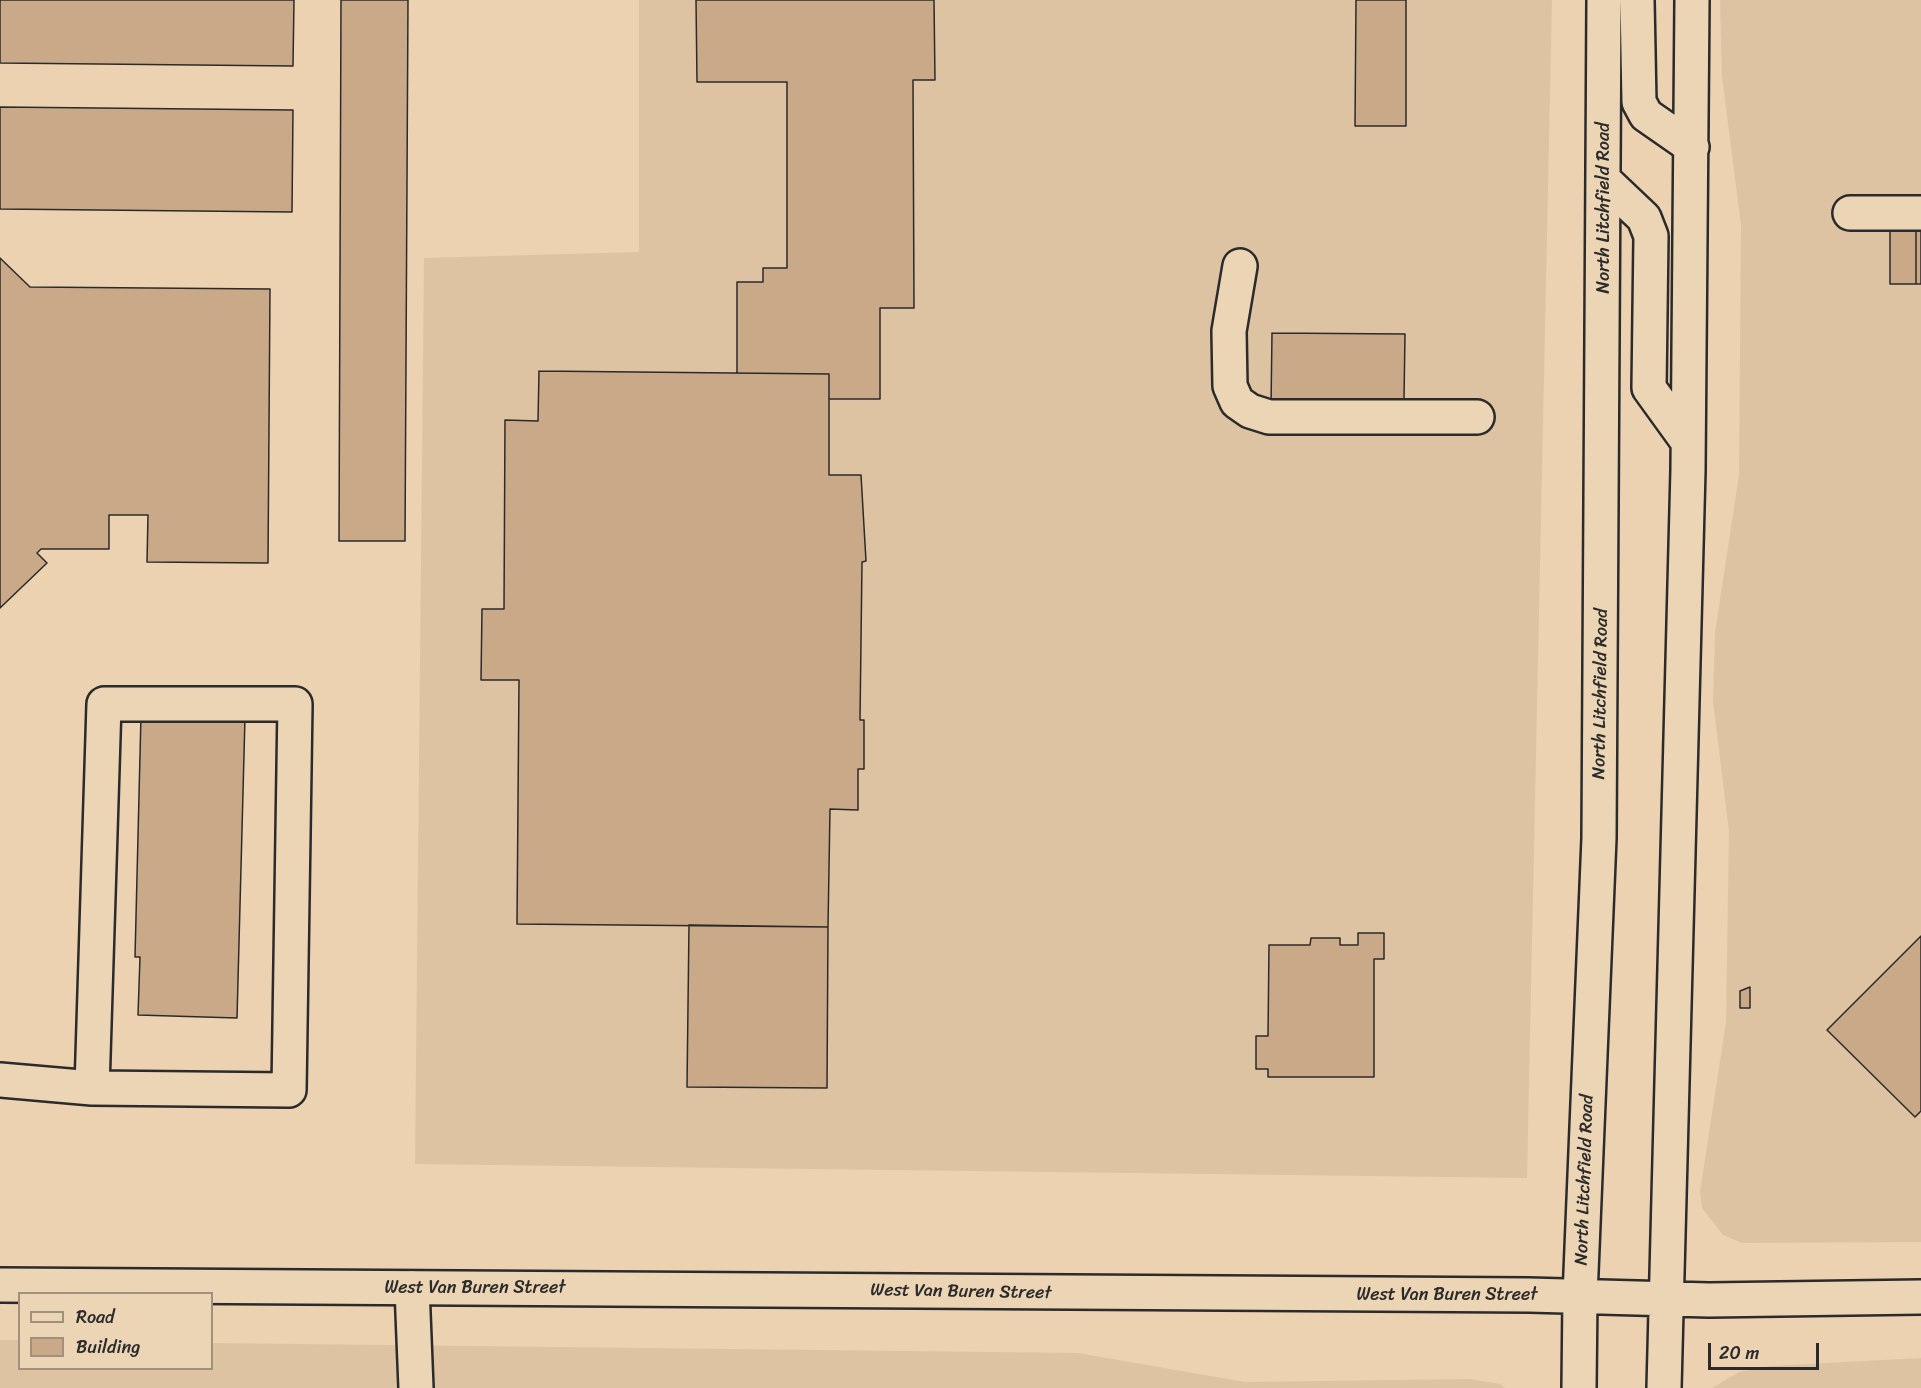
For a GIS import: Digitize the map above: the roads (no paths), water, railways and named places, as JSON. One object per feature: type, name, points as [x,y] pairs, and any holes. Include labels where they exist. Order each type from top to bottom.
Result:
[{"type":"main road","name":"North Litchfield Road","points":[[1579,1388],[1580,1296],[1599,838],[1605,181],[1604,0]]},
{"type":"main road","points":[[1637,0],[1639,102],[1646,115],[1692,147]]},
{"type":"main road","points":[[1664,1388],[1688,442],[1692,0]]},
{"type":"main road","points":[[1605,181],[1644,218],[1651,236],[1649,387],[1688,442]]},
{"type":"main road","points":[[1850,213],[1921,213]]},
{"type":"main road","points":[[1240,266],[1229,331],[1230,386],[1237,402],[1250,411],[1269,417],[1477,417]]},
{"type":"main road","points":[[0,1080],[92,1088],[289,1090],[295,704],[104,704],[92,1088]]},
{"type":"main road","name":"West Van Buren Street","points":[[0,1285],[1665,1298],[1921,1297]]},
{"type":"main road","points":[[412,1288],[416,1388]]}]
